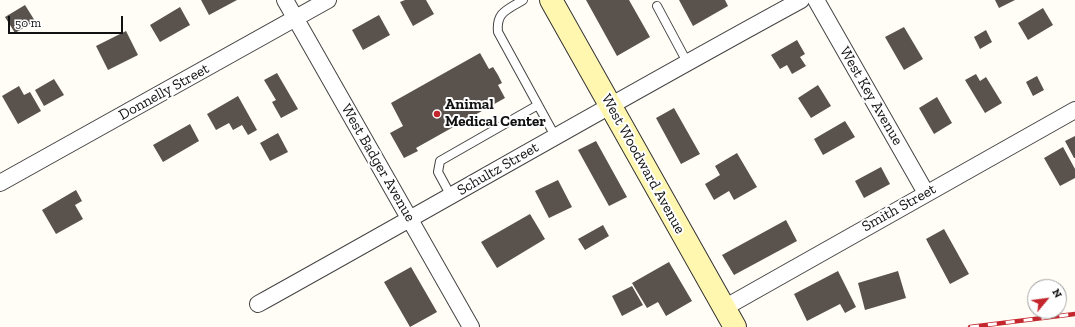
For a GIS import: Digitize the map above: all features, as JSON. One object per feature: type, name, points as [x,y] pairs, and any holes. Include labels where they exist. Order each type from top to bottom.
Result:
[{"type":"street","name":"West Badger Avenue","points":[[285,0],[471,327]]},
{"type":"street","name":"Donnelly Street","points":[[0,183],[328,0]]},
{"type":"street","name":"West Woodward Avenue","points":[[551,0],[735,327]]},
{"type":"street","name":"Schultz Street","points":[[258,304],[410,220],[687,62],[801,0]]},
{"type":"street","name":"West Key Avenue","points":[[816,0],[926,193]]},
{"type":"street","name":"Smith Street","points":[[724,308],[1075,110]]},
{"type":"lane","points":[[522,0],[501,13],[497,22],[498,32],[555,136]]},
{"type":"lane","points":[[657,6],[687,62]]},
{"type":"lane","points":[[451,196],[438,172],[440,161],[538,105]]},
{"type":"building","points":[[201,0],[237,0],[209,15]]},
{"type":"building","points":[[405,0],[426,0],[434,14],[413,26],[400,2]]},
{"type":"building","points":[[586,0],[629,0],[650,37],[617,56]]},
{"type":"building","points":[[679,0],[725,0],[728,6],[693,26]]},
{"type":"building","points":[[995,0],[1015,0],[999,8]]},
{"type":"building","points":[[25,5],[35,21],[15,33],[5,17]]},
{"type":"building","points":[[180,7],[190,25],[160,42],[150,25]]},
{"type":"building","points":[[1043,8],[1053,25],[1028,40],[1018,23]]},
{"type":"building","points":[[379,15],[390,35],[363,50],[352,30]]},
{"type":"building","points":[[904,27],[923,59],[904,70],[885,37]]},
{"type":"building","points":[[986,30],[992,42],[980,49],[974,37]]},
{"type":"building","points":[[126,31],[138,55],[108,70],[96,46]]},
{"type":"building","points":[[797,40],[805,54],[800,57],[806,66],[792,74],[787,65],[780,69],[771,55]]},
{"type":"building","name":"Animal Medical Center","points":[[480,53],[489,69],[493,67],[498,75],[502,83],[498,85],[505,98],[416,148],[418,151],[404,158],[390,133],[403,126],[391,103]]},
{"type":"building","points":[[277,73],[298,109],[281,118],[272,102],[276,100],[264,80]]},
{"type":"building","points":[[976,74],[980,81],[986,77],[1002,103],[985,113],[965,80]]},
{"type":"building","points":[[1037,76],[1044,90],[1033,96],[1026,82]]},
{"type":"building","points":[[54,79],[64,95],[44,106],[35,90]]},
{"type":"building","points":[[818,85],[831,106],[811,118],[798,98]]},
{"type":"building","points":[[19,86],[24,95],[30,92],[41,111],[18,124],[2,96]]},
{"type":"building","points":[[238,96],[257,130],[248,135],[242,125],[233,130],[229,123],[216,130],[207,114]]},
{"type":"building","points":[[937,97],[952,123],[934,134],[919,108]]},
{"type":"building","points":[[674,108],[700,154],[681,164],[656,118]]},
{"type":"building","points":[[845,121],[855,137],[823,155],[814,139]]},
{"type":"building","points":[[190,124],[199,141],[163,162],[153,145]]},
{"type":"building","points":[[278,133],[288,152],[270,161],[260,143]]},
{"type":"building","points":[[1075,136],[1075,158],[1074,158],[1065,141]]},
{"type":"building","points":[[596,141],[627,197],[609,206],[578,150]]},
{"type":"building","points":[[1063,147],[1075,169],[1075,178],[1060,186],[1044,158]]},
{"type":"building","points":[[737,153],[757,187],[734,200],[729,191],[714,200],[705,184],[720,175],[715,166]]},
{"type":"building","points":[[881,167],[890,184],[864,198],[855,181]]},
{"type":"building","points":[[558,180],[572,207],[549,218],[535,191]]},
{"type":"building","points":[[76,190],[82,201],[75,205],[83,219],[56,234],[42,210]]},
{"type":"building","points":[[530,214],[545,239],[497,268],[481,242]]},
{"type":"building","points":[[786,220],[797,241],[734,275],[722,255]]},
{"type":"building","points":[[603,225],[609,236],[585,250],[578,239]]},
{"type":"building","points":[[944,229],[969,274],[950,284],[926,239]]},
{"type":"building","points":[[669,262],[692,301],[666,316],[658,302],[647,308],[632,283]]},
{"type":"building","points":[[411,267],[437,312],[410,327],[384,282]]},
{"type":"building","points":[[838,271],[856,307],[845,313],[840,304],[807,321],[794,294]]},
{"type":"building","points":[[898,271],[906,298],[865,310],[858,283]]},
{"type":"building","points":[[632,286],[643,305],[622,316],[612,296]]},
{"type":"railway","points":[[970,327],[1075,314]]},
{"type":"place","name":"Animal Medical Center","points":[[437,114]]}]
